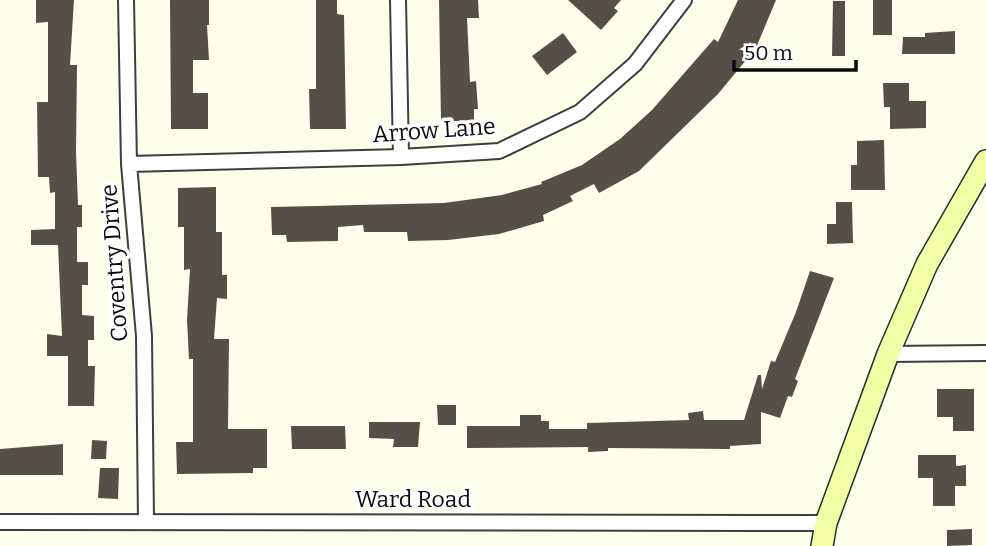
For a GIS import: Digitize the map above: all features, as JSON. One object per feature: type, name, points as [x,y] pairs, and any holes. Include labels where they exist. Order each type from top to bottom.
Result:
[{"type":"main road","points":[[822,546],[826,523],[888,354],[927,264],[986,161]]},
{"type":"street","name":"Coventry Drive","points":[[127,0],[130,164],[144,336],[146,522]]},
{"type":"street","points":[[398,0],[401,157]]},
{"type":"street","name":"Arrow Lane","points":[[130,164],[401,157],[499,151],[580,113],[635,64],[684,0]]},
{"type":"street","points":[[888,354],[986,353]]},
{"type":"street","name":"Ward Road","points":[[0,522],[826,523]]},
{"type":"building","points":[[36,0],[74,0],[70,65],[77,65],[76,152],[78,205],[82,205],[82,227],[77,227],[77,262],[88,262],[88,285],[82,285],[82,315],[94,316],[94,340],[88,340],[88,366],[95,366],[94,406],[68,406],[68,356],[47,356],[47,334],[62,336],[58,245],[31,245],[31,230],[55,229],[55,192],[50,193],[49,177],[38,177],[37,102],[48,102],[48,22],[36,23]]},
{"type":"building","points":[[170,0],[209,0],[209,60],[193,60],[193,93],[208,93],[208,129],[171,129]]},
{"type":"building","points":[[316,0],[337,0],[337,14],[344,15],[346,129],[310,129],[309,89],[316,89]]},
{"type":"building","points":[[439,0],[478,0],[479,18],[467,18],[470,82],[476,81],[478,109],[474,109],[474,120],[441,122]]},
{"type":"building","points":[[568,0],[621,0],[614,8],[618,11],[601,30]]},
{"type":"building","points":[[738,0],[776,0],[756,48],[718,94],[639,171],[599,193],[594,184],[570,196],[573,201],[543,215],[544,221],[499,234],[448,240],[408,241],[407,232],[364,232],[363,225],[338,227],[338,241],[287,242],[286,235],[272,235],[271,207],[444,203],[502,195],[542,184],[541,182],[582,165],[620,139],[652,110],[714,39],[718,42]]},
{"type":"building","points":[[873,0],[892,0],[892,35],[873,35]]},
{"type":"building","points":[[833,1],[845,1],[845,56],[832,56]]},
{"type":"building","points":[[955,31],[955,54],[902,54],[903,37],[925,37],[925,33]]},
{"type":"building","points":[[563,33],[577,52],[547,75],[532,56]]},
{"type":"building","points":[[883,83],[909,83],[909,101],[926,101],[926,128],[890,129],[890,107],[884,107]]},
{"type":"building","points":[[884,140],[885,190],[851,190],[851,165],[857,165],[857,141]]},
{"type":"building","points":[[216,187],[216,232],[222,232],[222,275],[227,275],[227,299],[217,298],[214,339],[229,339],[228,429],[267,429],[267,468],[253,468],[253,473],[177,474],[176,442],[193,442],[193,359],[189,359],[187,320],[190,269],[184,270],[184,227],[178,227],[178,188]]},
{"type":"building","points":[[836,202],[852,202],[853,243],[827,244],[827,224],[836,224]]},
{"type":"building","points":[[810,271],[834,278],[795,379],[798,381],[792,397],[788,396],[780,418],[761,412],[761,444],[730,446],[730,449],[608,448],[608,451],[588,452],[588,447],[467,448],[467,426],[520,426],[520,415],[541,415],[541,421],[549,421],[549,429],[587,429],[587,423],[689,420],[688,413],[703,411],[704,420],[744,420],[758,375],[761,375],[762,389],[771,361],[775,362],[796,312]]},
{"type":"building","points":[[937,389],[974,389],[974,431],[953,431],[953,417],[937,417]]},
{"type":"building","points":[[437,405],[456,405],[456,425],[438,425]]},
{"type":"building","points":[[369,422],[420,422],[418,447],[393,447],[394,439],[369,438]]},
{"type":"building","points":[[291,426],[345,426],[346,449],[292,449]]},
{"type":"building","points":[[92,440],[107,441],[106,459],[91,459]]},
{"type":"building","points":[[63,444],[63,475],[0,475],[0,449]]},
{"type":"building","points":[[918,455],[956,455],[956,466],[966,465],[966,486],[955,486],[955,506],[933,506],[933,478],[918,478]]},
{"type":"building","points":[[100,468],[119,468],[118,499],[98,498]]},
{"type":"building","points":[[972,529],[972,545],[947,546],[947,530]]}]
